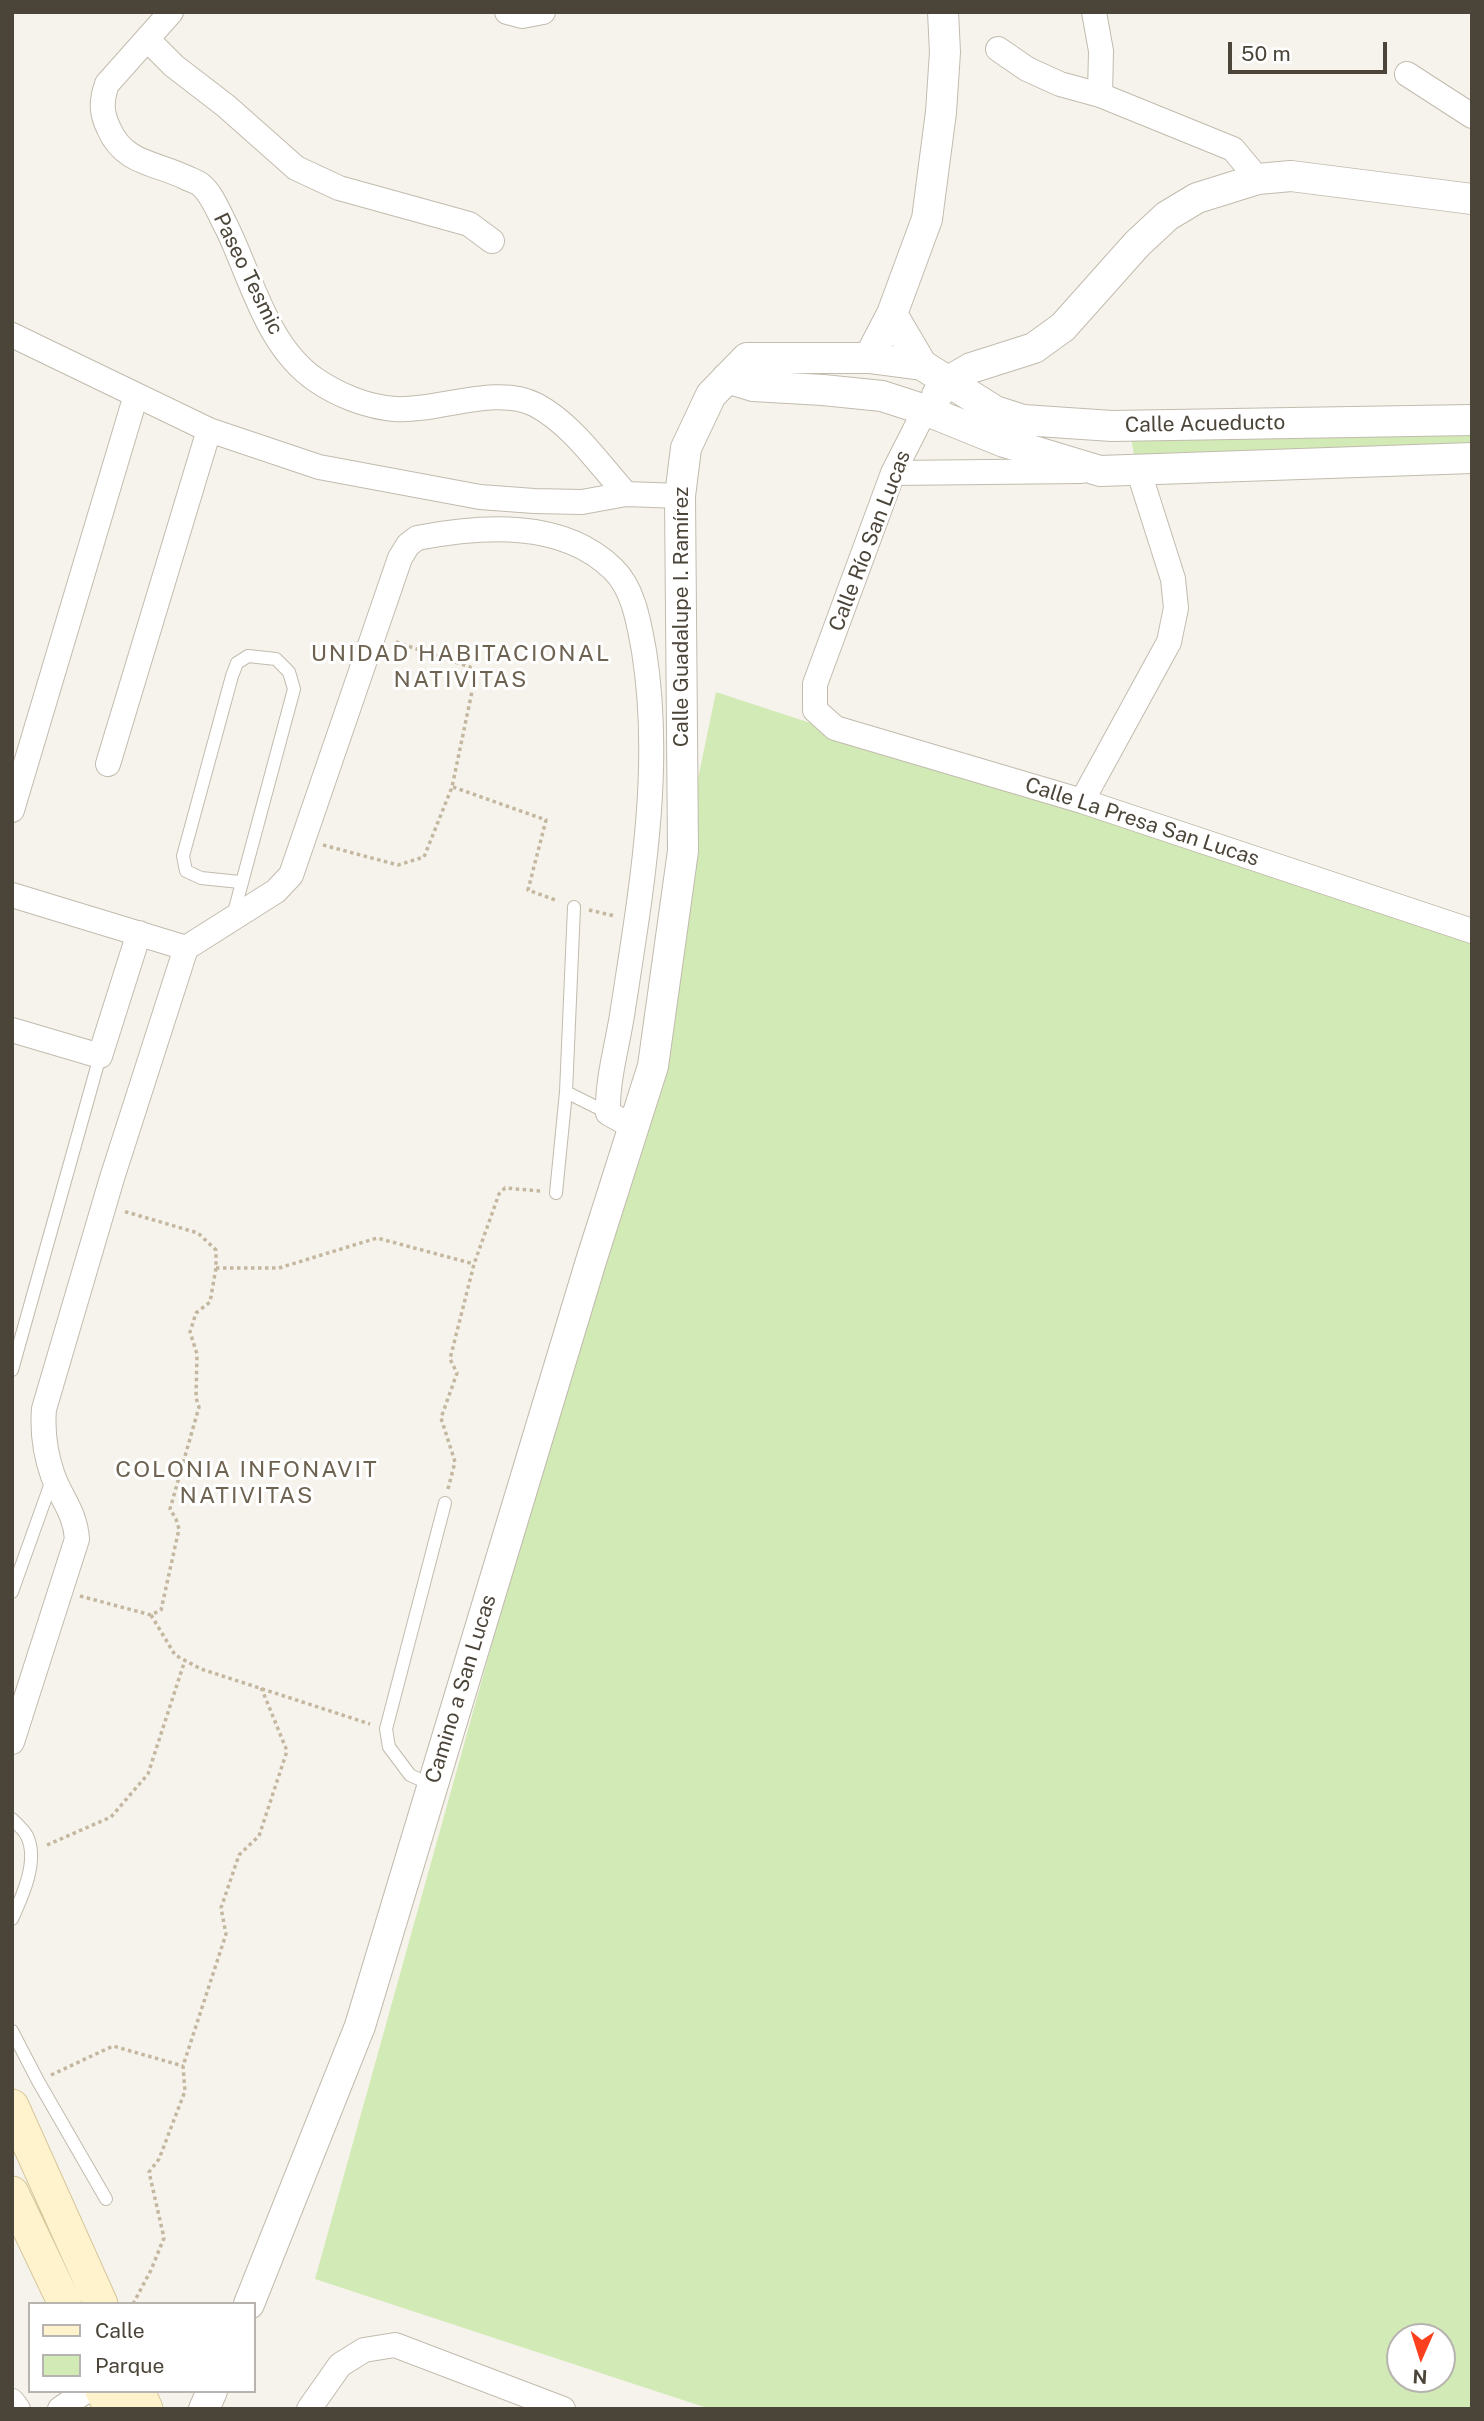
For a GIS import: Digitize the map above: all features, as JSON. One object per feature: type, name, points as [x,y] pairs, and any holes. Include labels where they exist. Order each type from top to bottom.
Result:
[{"type":"main road","points":[[12,2106],[100,2302]]},
{"type":"main road","points":[[12,2193],[64,2302]]},
{"type":"main road","points":[[103,2393],[112,2409]]},
{"type":"main road","points":[[139,2393],[146,2409]]},
{"type":"street","name":"Paseo Tesmic","points":[[171,12],[107,84],[102,116],[113,140],[130,156],[201,184],[232,238],[272,332],[313,378],[340,395],[395,409],[514,397],[535,404],[566,425],[626,494]]},
{"type":"street","points":[[507,12],[522,16],[543,12]]},
{"type":"street","points":[[869,358],[892,314],[927,219],[941,112],[945,52],[943,12]]},
{"type":"street","points":[[1094,12],[1101,51],[1100,95]]},
{"type":"street","points":[[147,39],[174,66],[226,106],[296,169],[340,188],[469,224],[492,241]]},
{"type":"street","points":[[998,49],[1027,69],[1060,84],[1100,95],[1233,149],[1258,179]]},
{"type":"street","points":[[1406,74],[1472,116]]},
{"type":"street","points":[[947,382],[971,368],[1034,348],[1063,327],[1137,244],[1167,216],[1198,198],[1258,179],[1291,176],[1472,200]]},
{"type":"street","points":[[892,314],[922,365]]},
{"type":"street","points":[[12,335],[209,430],[319,467],[480,497],[582,502],[626,494],[680,496]]},
{"type":"street","name":"Calle Guadalupe I. Ramírez","points":[[653,1066],[683,851],[680,496],[686,448],[710,395],[747,358],[869,358],[922,365],[947,382]]},
{"type":"street","points":[[823,390],[828,358]]},
{"type":"street","name":"Calle Acueducto","points":[[727,378],[754,386],[882,396],[1004,442],[1120,470]]},
{"type":"street","name":"Calle Río San Lucas","points":[[815,710],[815,684],[893,473],[925,410],[947,382]]},
{"type":"street","name":"Calle Acueducto","points":[[947,382],[995,411],[1023,420],[1112,426],[1472,420]]},
{"type":"street","points":[[12,810],[136,395]]},
{"type":"street","points":[[1082,801],[1170,642],[1176,608],[1173,579],[1120,470],[1112,426]]},
{"type":"street","points":[[108,764],[209,430]]},
{"type":"street","name":"Calle Acueducto","points":[[893,473],[1120,470],[1472,458]]},
{"type":"street","points":[[12,1742],[77,1539],[76,1522],[54,1476],[42,1436],[44,1409],[104,1206],[186,948],[276,891],[291,875],[400,558],[408,545],[417,538],[495,529],[556,535],[575,542],[615,570],[638,616],[650,689],[649,816],[642,888],[607,1094],[620,1120]]},
{"type":"street","name":"Calle La Presa San Lucas","points":[[815,710],[835,727],[1082,801],[1472,931]]},
{"type":"street","points":[[12,895],[186,948]]},
{"type":"street","points":[[12,1030],[100,1056],[139,933]]},
{"type":"street","name":"Camino a San Lucas","points":[[250,2302],[360,2026],[432,1785],[620,1120],[653,1066]]},
{"type":"street","points":[[309,2409],[340,2365],[364,2350],[395,2345],[563,2409]]},
{"type":"street","points":[[60,2409],[83,2393]]},
{"type":"street","points":[[204,2409],[211,2393]]},
{"type":"street","points":[[12,2401],[18,2409]]},
{"type":"lane","points":[[233,918],[240,882],[294,689],[289,672],[276,659],[248,656],[237,663],[232,676],[183,856],[186,871],[201,877],[240,882]]},
{"type":"lane","points":[[556,1193],[566,1092],[574,907]]},
{"type":"lane","points":[[12,1370],[100,1056]]},
{"type":"lane","points":[[566,1092],[620,1120]]},
{"type":"lane","points":[[12,1592],[54,1476]]},
{"type":"lane","points":[[432,1785],[410,1775],[389,1747],[386,1729],[444,1503]]},
{"type":"lane","points":[[12,1819],[27,1836],[31,1852],[21,1900],[12,1919]]},
{"type":"lane","points":[[12,2031],[106,2199]]},
{"type":"path","points":[[304,840],[398,865],[424,857],[452,787],[474,682],[470,667],[374,634]]},
{"type":"path","points":[[452,787],[546,820],[528,890],[574,907]]},
{"type":"path","points":[[444,1503],[455,1462],[441,1418],[457,1373],[450,1359],[474,1264],[499,1194],[505,1188],[556,1193]]},
{"type":"path","points":[[61,1590],[151,1615],[161,1610],[179,1529],[170,1509],[199,1407],[196,1398],[197,1354],[190,1332],[196,1313],[210,1303],[216,1268],[216,1250],[198,1233],[104,1206]]},
{"type":"path","points":[[216,1268],[279,1268],[377,1238],[474,1264]]},
{"type":"path","points":[[151,1615],[175,1655],[201,1669],[386,1729]]},
{"type":"path","points":[[31,1852],[111,1818],[148,1774],[184,1660]]},
{"type":"path","points":[[134,2302],[164,2238],[149,2172],[159,2160],[185,2091],[183,2066],[226,1934],[221,1908],[239,1855],[259,1836],[287,1751],[261,1688]]},
{"type":"path","points":[[38,2081],[113,2046],[183,2066]]},
{"type":"green space","points":[[1472,425],[1472,444],[1135,462],[1130,430]]},
{"type":"green space","points":[[716,692],[1472,940],[1472,2409],[710,2409],[315,2279],[653,1066],[683,851]]},
{"type":"district","name":"UNIDAD HABITACIONAL NATIVITAS","points":[[461,667]]},
{"type":"district","name":"COLONIA INFONAVIT NATIVITAS","points":[[247,1483]]}]
